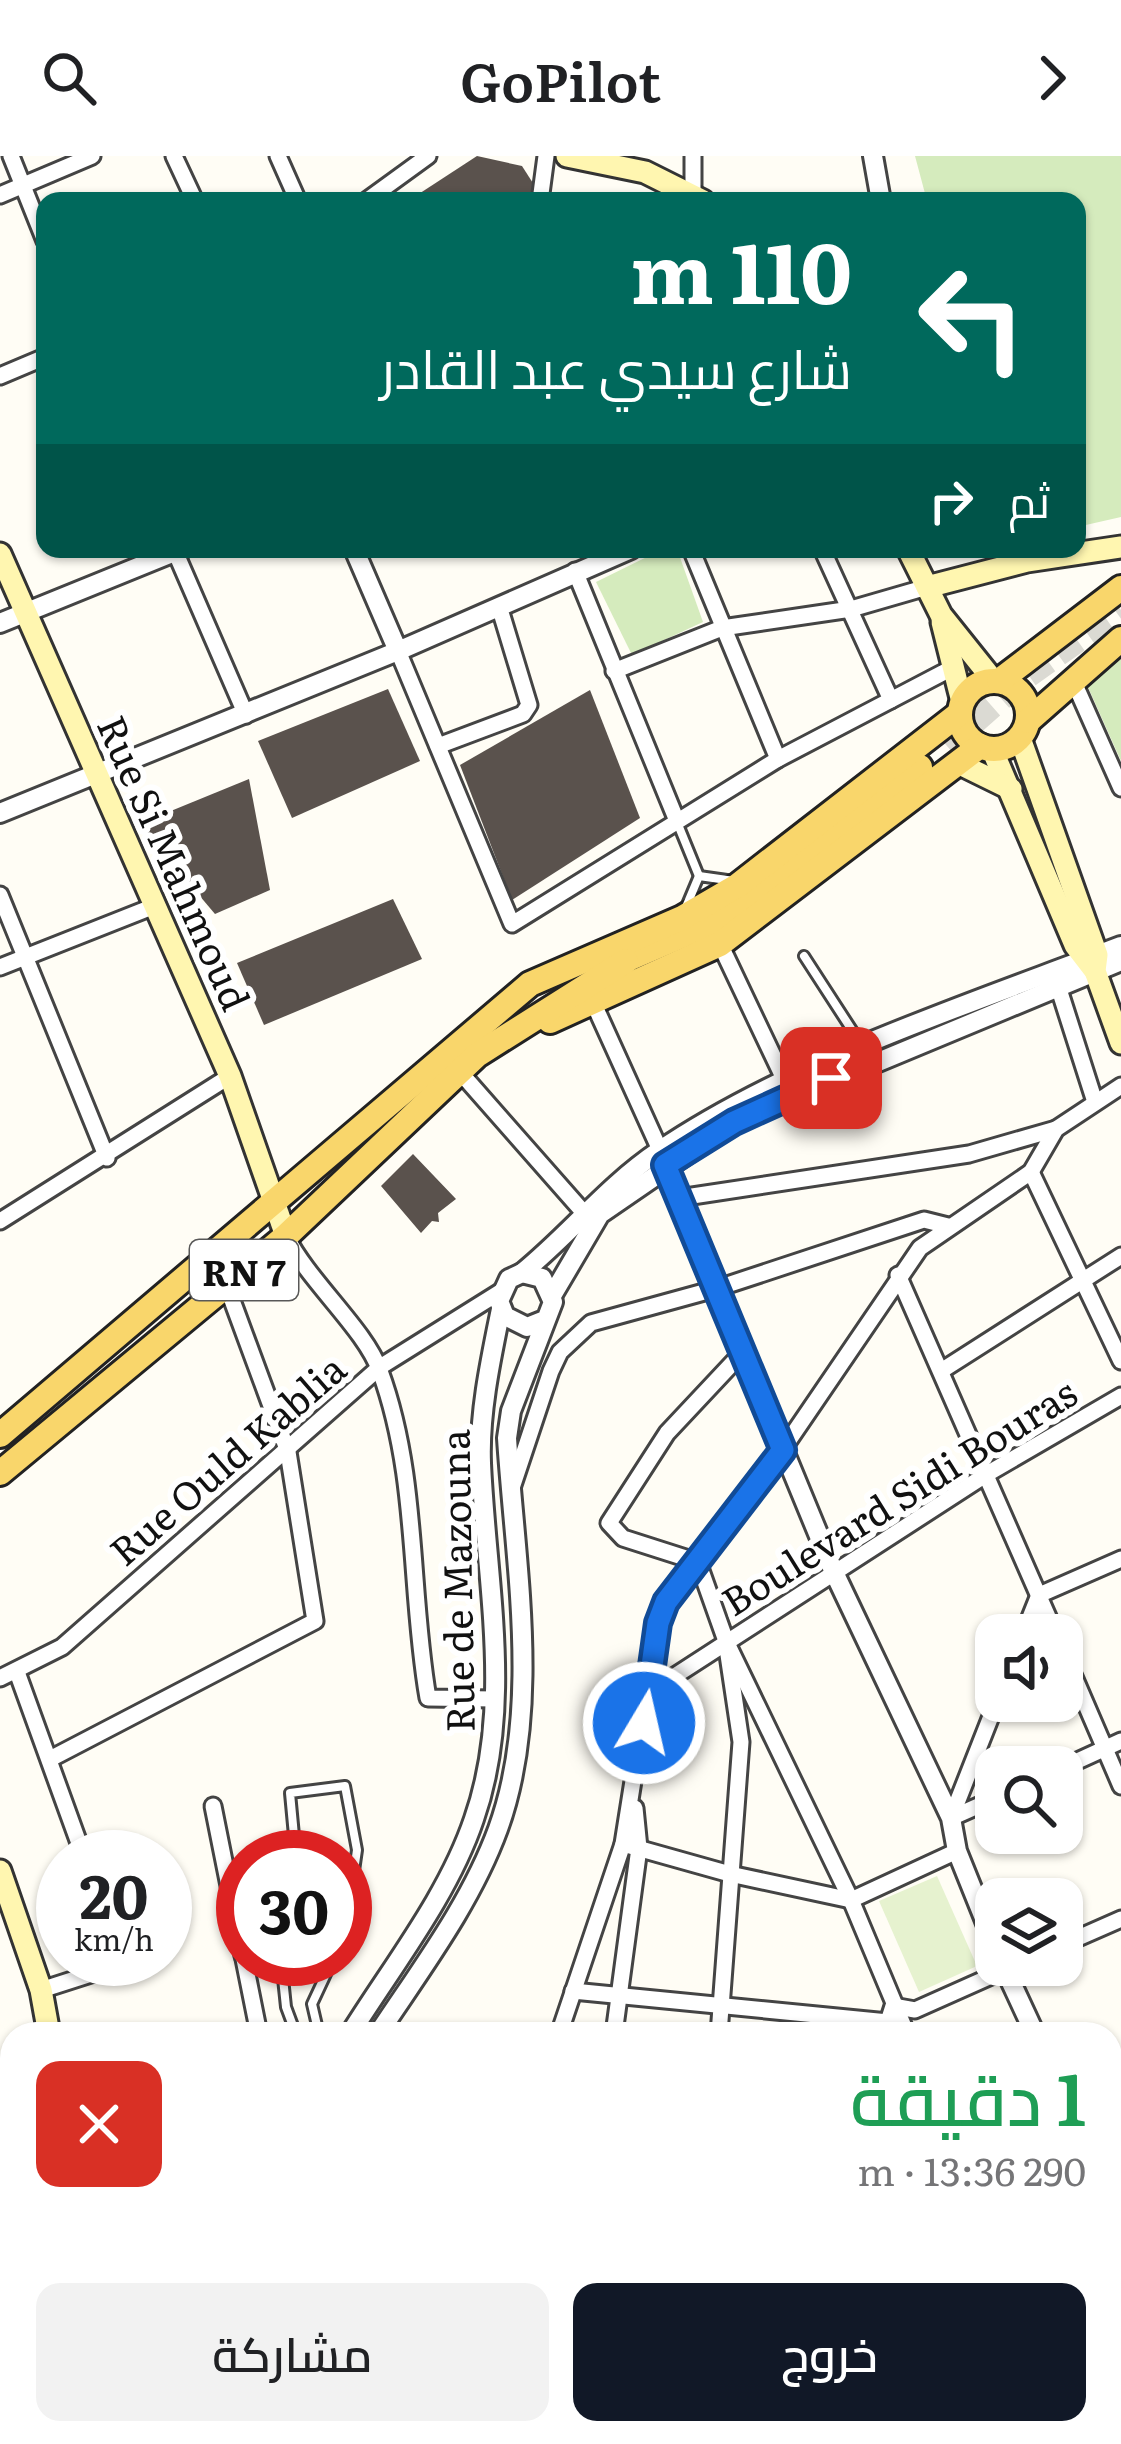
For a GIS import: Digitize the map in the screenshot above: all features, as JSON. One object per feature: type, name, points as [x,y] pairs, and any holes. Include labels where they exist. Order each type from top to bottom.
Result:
[{"type":"main road","points":[[567,156],[645,172],[685,192]]},
{"type":"main road","points":[[1086,550],[1121,547]]},
{"type":"main road","name":"Rue Si Mahmoud","points":[[0,554],[230,1076],[286,1236]]},
{"type":"main road","points":[[912,558],[941,615],[996,681],[1019,691],[1024,730],[1092,962],[1121,1043]]},
{"type":"main road","points":[[927,587],[1015,558]]},
{"type":"main road","points":[[961,707],[974,686],[996,681],[1121,588]]},
{"type":"main road","points":[[941,615],[965,733],[986,748],[1011,789],[1092,962]]},
{"type":"main road","points":[[986,748],[1024,730],[1121,639]]},
{"type":"main road","name":"RN 7","points":[[0,1472],[286,1236],[471,1052],[530,984],[682,918],[741,882],[961,707]]},
{"type":"main road","name":"RN 7","points":[[0,1435],[277,1202],[471,1052],[626,961],[730,915],[953,754],[986,748]]},
{"type":"main road","points":[[953,754],[1011,789]]},
{"type":"main road","name":"RN 7","points":[[471,1052],[720,944],[953,754]]},
{"type":"main road","points":[[0,1871],[41,1990],[47,2022]]},
{"type":"street","points":[[11,156],[36,219]]},
{"type":"street","points":[[0,195],[92,156]]},
{"type":"street","points":[[174,156],[190,192]]},
{"type":"street","points":[[278,156],[294,192]]},
{"type":"street","points":[[378,192],[428,156]]},
{"type":"street","points":[[542,192],[545,156]]},
{"type":"street","points":[[693,156],[696,192]]},
{"type":"street","points":[[873,156],[879,192]]},
{"type":"street","points":[[0,376],[36,361]]},
{"type":"street","points":[[0,623],[157,558]]},
{"type":"street","points":[[180,558],[246,715]]},
{"type":"street","points":[[358,558],[512,924],[778,759],[952,668]]},
{"type":"street","points":[[0,813],[246,715],[608,558]]},
{"type":"street","points":[[695,558],[778,759]]},
{"type":"street","points":[[826,558],[891,700]]},
{"type":"street","points":[[575,571],[677,821]]},
{"type":"street","points":[[614,671],[722,628],[851,609],[927,587]]},
{"type":"street","points":[[438,746],[523,714],[529,705],[499,605]]},
{"type":"street","points":[[1073,680],[1121,788]]},
{"type":"street","points":[[0,895],[107,1158]]},
{"type":"street","points":[[0,967],[157,905]]},
{"type":"street","points":[[720,944],[785,1081]]},
{"type":"street","points":[[588,1218],[553,1294],[552,1310],[542,1322],[519,1325],[501,1300],[508,1279],[522,1273],[588,1218],[662,1158],[785,1081],[1058,986],[1121,946]]},
{"type":"street","points":[[662,1158],[869,1054],[1092,962],[1121,961]]},
{"type":"street","points":[[1058,986],[1095,1102]]},
{"type":"street","points":[[593,1002],[833,1570],[951,1818],[957,1851],[975,1896]]},
{"type":"street","points":[[471,1052],[588,1218]]},
{"type":"street","points":[[0,1222],[230,1076]]},
{"type":"street","points":[[679,1198],[970,1154],[1056,1129],[1121,1086]]},
{"type":"street","points":[[616,2022],[633,1787],[658,1623],[666,1602],[783,1450],[920,1248],[1031,1172],[1056,1129]]},
{"type":"street","points":[[1031,1172],[1121,1361]]},
{"type":"street","points":[[510,1495],[551,1371],[574,1336],[591,1323],[715,1289],[924,1220],[947,1226]]},
{"type":"street","points":[[286,1236],[298,1261],[380,1367],[411,1502],[428,1698],[494,1699]]},
{"type":"street","points":[[941,1371],[1084,1275],[1121,1256]]},
{"type":"street","points":[[522,1273],[542,1278],[553,1294]]},
{"type":"street","points":[[898,1275],[1047,1614]]},
{"type":"street","points":[[50,1759],[315,1621],[286,1448],[226,1284]]},
{"type":"street","name":"Rue Ould Kablia","points":[[0,1678],[62,1647],[380,1367],[501,1300]]},
{"type":"street","name":"Rue de Mazouna","points":[[358,2022],[449,1876],[475,1819],[493,1742],[481,1436],[501,1300]]},
{"type":"street","name":"Rue de Mazouna","points":[[386,2022],[472,1888],[499,1827],[518,1745],[520,1699],[506,1438],[542,1322]]},
{"type":"street","points":[[698,1562],[623,1538],[609,1523],[667,1433],[742,1353]]},
{"type":"street","name":"Boulevard Sidi Bouras","points":[[650,1692],[833,1570],[1121,1396]]},
{"type":"street","points":[[1031,1614],[1039,1595],[1121,1558]]},
{"type":"street","points":[[698,1562],[726,1641],[851,1900],[894,2022]]},
{"type":"street","points":[[719,2022],[741,1742],[726,1641]]},
{"type":"street","points":[[17,1672],[75,1830]]},
{"type":"street","points":[[1083,1697],[1121,1786]]},
{"type":"street","points":[[951,1818],[989,1722]]},
{"type":"street","points":[[1083,1758],[1121,1741]]},
{"type":"street","points":[[213,1806],[218,1830]]},
{"type":"street","points":[[951,1818],[975,1807]]},
{"type":"street","points":[[631,1846],[851,1900],[957,1851]]},
{"type":"street","points":[[563,2022],[631,1846]]},
{"type":"street","points":[[1083,1936],[1121,1919]]},
{"type":"street","points":[[896,2022],[975,1982]]},
{"type":"street","points":[[41,1990],[53,1986]]},
{"type":"street","points":[[249,1986],[256,2022]]},
{"type":"street","points":[[1016,1986],[1030,2022]]},
{"type":"street","points":[[573,1990],[884,2022]]},
{"type":"lane","points":[[677,821],[698,876],[682,918]]},
{"type":"lane","points":[[698,876],[741,882]]},
{"type":"lane","points":[[804,956],[869,1054]]},
{"type":"lane","points":[[293,1830],[290,1793],[345,1786],[354,1830]]},
{"type":"lane","points":[[284,1986],[292,2022]]},
{"type":"lane","points":[[316,2022],[312,2004],[320,1986]]},
{"type":"green space","points":[[915,156],[1121,156],[1121,517],[1086,525],[1086,192],[925,192]]},
{"type":"green space","points":[[645,558],[680,558],[703,622],[632,655],[596,582]]},
{"type":"green space","points":[[1121,644],[1121,761],[1083,676]]},
{"type":"green space","points":[[937,1876],[975,1967],[919,1992],[879,1901]]},
{"type":"building","points":[[477,156],[522,166],[538,191],[537,192],[422,192]]},
{"type":"building","points":[[388,689],[420,761],[292,818],[258,741]]},
{"type":"building","points":[[590,690],[640,818],[512,900],[460,765]]},
{"type":"building","points":[[249,779],[270,890],[215,914],[139,824]]},
{"type":"building","points":[[393,899],[422,959],[264,1025],[237,963]]},
{"type":"building","points":[[413,1154],[456,1199],[438,1213],[439,1222],[432,1221],[421,1233],[381,1186]]},
{"type":"tunnel","points":[[947,746],[1025,678],[1121,610]]},
{"type":"route","points":[[644,1723],[658,1623],[666,1602],[783,1450],[665,1165],[734,1122],[831,1078]]}]
